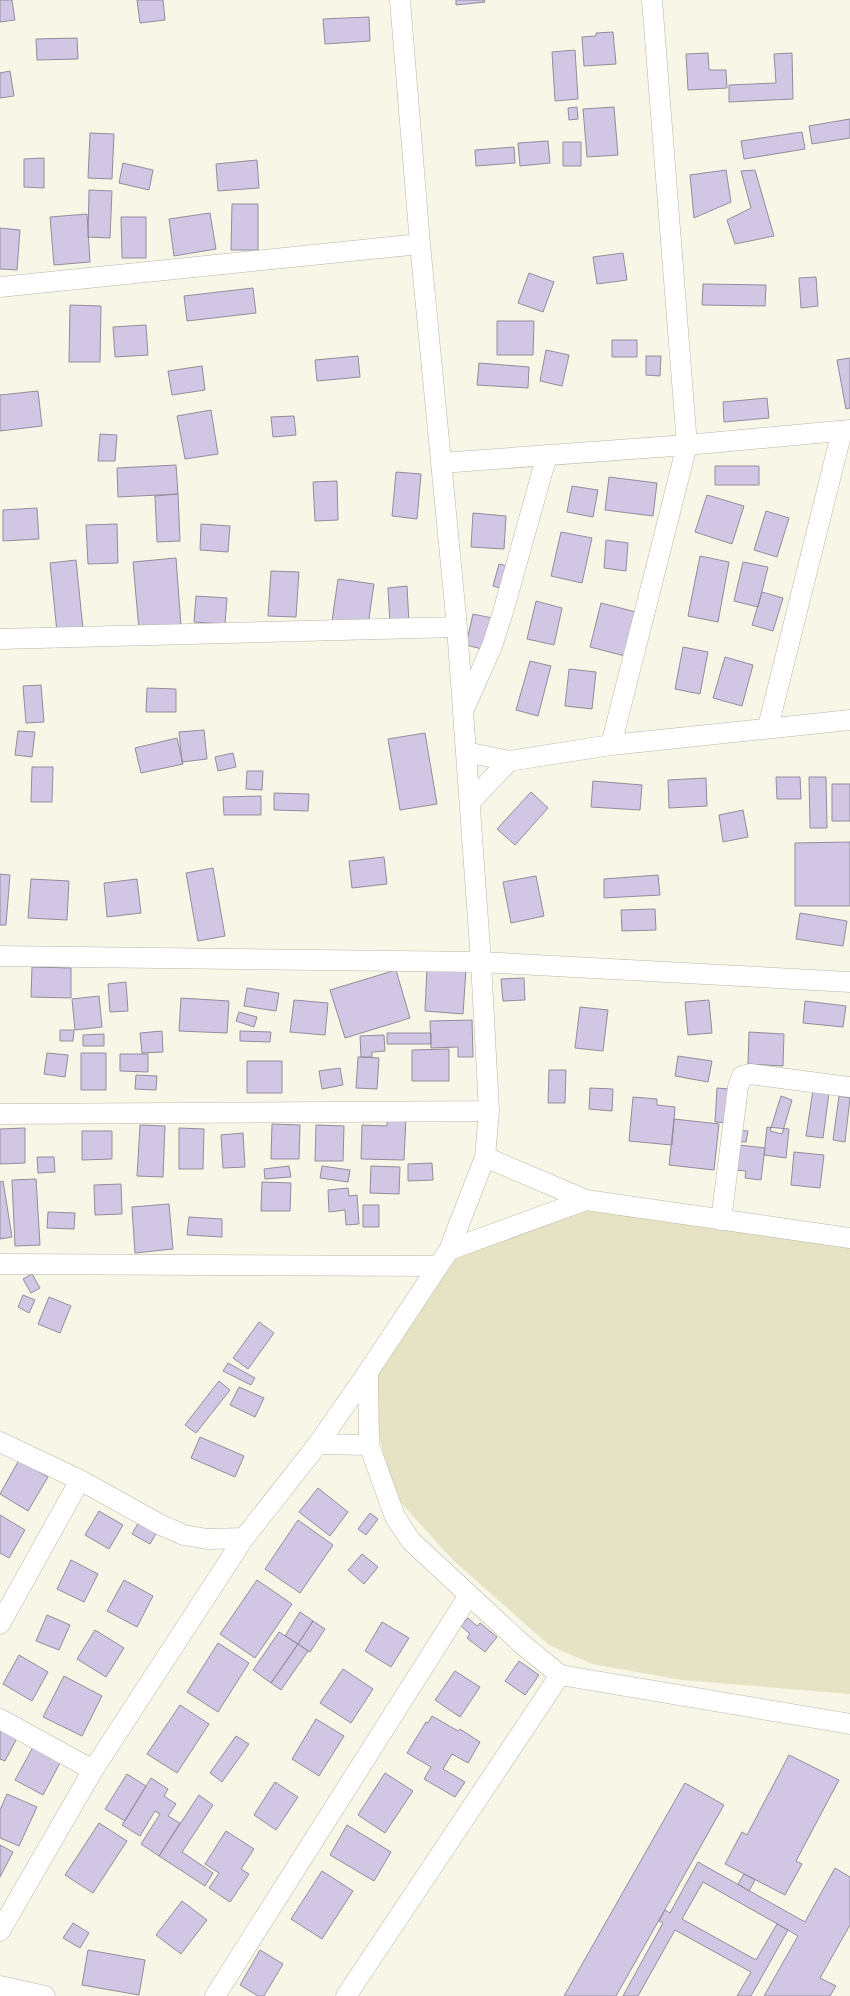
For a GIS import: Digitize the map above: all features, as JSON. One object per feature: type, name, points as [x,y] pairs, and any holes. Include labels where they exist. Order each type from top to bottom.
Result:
[{"type":"street","points":[[0,1932],[93,1770],[244,1538],[318,1444],[368,1372],[443,1258],[485,1157],[489,1111],[470,802],[457,627],[420,244],[400,0]]},
{"type":"street","points":[[611,745],[687,445],[652,0]]},
{"type":"street","points":[[0,287],[420,244]]},
{"type":"street","points":[[441,463],[687,445],[846,431],[768,727]]},
{"type":"street","points":[[463,711],[492,646],[547,455]]},
{"type":"street","points":[[0,639],[457,627]]},
{"type":"street","points":[[466,752],[509,761],[611,745],[768,727],[850,720]]},
{"type":"street","points":[[470,802],[509,761]]},
{"type":"street","points":[[0,956],[481,962],[850,982]]},
{"type":"street","points":[[721,1220],[738,1087],[742,1076],[750,1074],[850,1087]]},
{"type":"street","points":[[0,1114],[489,1111]]},
{"type":"street","points":[[485,1157],[586,1200],[850,1238]]},
{"type":"street","points":[[0,1264],[443,1258],[586,1200]]},
{"type":"street","points":[[368,1372],[369,1445],[395,1517],[412,1541],[522,1644],[560,1675],[850,1724]]},
{"type":"street","points":[[0,1442],[80,1480],[161,1525],[184,1535],[207,1539],[244,1538]]},
{"type":"street","points":[[318,1444],[369,1445]]},
{"type":"street","points":[[0,1624],[80,1480]]},
{"type":"street","points":[[215,1996],[469,1595]]},
{"type":"street","points":[[346,1996],[560,1675]]},
{"type":"street","points":[[0,1719],[93,1770]]},
{"type":"street","points":[[0,1986],[45,1996]]},
{"type":"shaded area","points":[[587,1208],[850,1245],[850,1694],[682,1680],[592,1664],[549,1645],[452,1559],[393,1494],[374,1414],[378,1371],[455,1258]]},
{"type":"building","points":[[0,0],[12,0],[15,20],[0,22]]},
{"type":"building","points":[[137,0],[163,0],[165,20],[140,23]]},
{"type":"building","points":[[456,0],[484,0],[485,2],[456,5]]},
{"type":"building","points":[[369,17],[370,41],[325,44],[323,19]]},
{"type":"building","points":[[613,32],[616,64],[584,66],[582,37],[596,36],[596,33]]},
{"type":"building","points":[[77,38],[78,59],[37,60],[36,39]]},
{"type":"building","points":[[575,50],[578,99],[555,101],[552,52]]},
{"type":"building","points":[[708,53],[709,70],[726,70],[727,88],[688,90],[686,54]]},
{"type":"building","points":[[792,53],[793,99],[729,102],[729,85],[776,83],[774,54]]},
{"type":"building","points":[[10,71],[14,96],[0,98],[0,73]]},
{"type":"building","points":[[577,107],[578,119],[569,120],[568,108]]},
{"type":"building","points":[[614,107],[618,155],[587,157],[583,109]]},
{"type":"building","points":[[850,119],[850,138],[812,144],[809,126]]},
{"type":"building","points":[[802,132],[805,149],[744,159],[741,141]]},
{"type":"building","points":[[90,133],[114,134],[112,179],[88,178]]},
{"type":"building","points":[[548,141],[550,163],[520,166],[518,143]]},
{"type":"building","points":[[563,142],[581,142],[581,166],[563,166]]},
{"type":"building","points":[[514,147],[515,163],[476,166],[475,150]]},
{"type":"building","points":[[44,158],[44,188],[24,187],[24,159]]},
{"type":"building","points":[[257,160],[259,188],[218,191],[216,164]]},
{"type":"building","points":[[123,163],[153,170],[149,190],[119,183]]},
{"type":"building","points":[[726,170],[731,202],[694,218],[690,175]]},
{"type":"building","points":[[755,170],[774,236],[735,244],[727,220],[751,208],[741,171]]},
{"type":"building","points":[[89,190],[112,191],[110,238],[88,237]]},
{"type":"building","points":[[232,204],[258,204],[258,250],[231,250]]},
{"type":"building","points":[[210,213],[216,249],[174,256],[169,219]]},
{"type":"building","points":[[87,214],[90,262],[54,265],[50,217]]},
{"type":"building","points":[[121,217],[146,217],[146,258],[122,258]]},
{"type":"building","points":[[0,228],[20,230],[17,270],[0,269]]},
{"type":"building","points":[[623,253],[627,280],[597,284],[593,257]]},
{"type":"building","points":[[529,273],[554,282],[543,312],[518,303]]},
{"type":"building","points":[[816,277],[818,306],[801,308],[799,278]]},
{"type":"building","points":[[703,284],[766,285],[765,306],[702,305]]},
{"type":"building","points":[[253,288],[256,313],[187,321],[184,296]]},
{"type":"building","points":[[70,305],[101,306],[100,362],[69,362]]},
{"type":"building","points":[[497,321],[534,321],[533,355],[497,355]]},
{"type":"building","points":[[146,325],[148,355],[115,357],[113,327]]},
{"type":"building","points":[[612,340],[637,340],[637,357],[612,357]]},
{"type":"building","points":[[546,350],[569,355],[562,386],[540,381]]},
{"type":"building","points":[[358,356],[360,377],[317,381],[315,360]]},
{"type":"building","points":[[646,356],[661,356],[660,376],[646,375]]},
{"type":"building","points":[[850,358],[850,408],[846,409],[837,360]]},
{"type":"building","points":[[479,363],[529,367],[528,388],[477,385]]},
{"type":"building","points":[[202,366],[205,390],[172,395],[168,371]]},
{"type":"building","points":[[38,391],[42,426],[0,431],[0,395]]},
{"type":"building","points":[[767,398],[769,418],[724,422],[723,402]]},
{"type":"building","points":[[211,410],[218,454],[185,459],[177,416]]},
{"type":"building","points":[[294,416],[296,435],[273,437],[271,417]]},
{"type":"building","points":[[100,434],[117,435],[115,461],[98,461]]},
{"type":"building","points":[[176,465],[178,494],[118,497],[117,468]]},
{"type":"building","points":[[715,466],[759,466],[759,485],[715,485]]},
{"type":"building","points":[[396,472],[421,474],[417,519],[392,516]]},
{"type":"building","points":[[609,477],[657,483],[653,516],[605,510]]},
{"type":"building","points":[[337,481],[338,520],[315,521],[313,482]]},
{"type":"building","points":[[572,486],[598,490],[593,517],[567,512]]},
{"type":"building","points":[[178,494],[180,541],[157,542],[155,496]]},
{"type":"building","points":[[707,495],[744,506],[732,544],[695,532]]},
{"type":"building","points":[[37,508],[39,539],[3,541],[3,510]]},
{"type":"building","points":[[766,511],[789,518],[777,557],[754,550]]},
{"type":"building","points":[[473,513],[506,516],[504,549],[471,547]]},
{"type":"building","points":[[117,524],[118,563],[88,564],[86,525]]},
{"type":"building","points":[[201,524],[230,526],[228,552],[200,550]]},
{"type":"building","points":[[561,532],[592,538],[582,583],[551,576]]},
{"type":"building","points":[[606,540],[628,543],[626,571],[604,568]]},
{"type":"building","points":[[700,556],[729,562],[718,622],[688,616]]},
{"type":"building","points":[[176,558],[181,626],[139,630],[133,562]]},
{"type":"building","points":[[76,560],[83,629],[57,632],[50,563]]},
{"type":"building","points":[[743,562],[768,567],[758,607],[734,601]]},
{"type":"building","points":[[499,564],[516,568],[510,591],[493,586]]},
{"type":"building","points":[[271,571],[299,572],[296,617],[268,616]]},
{"type":"building","points":[[338,579],[374,584],[368,625],[332,621]]},
{"type":"building","points":[[407,586],[409,624],[390,625],[388,588]]},
{"type":"building","points":[[762,592],[783,598],[773,631],[752,625]]},
{"type":"building","points":[[196,596],[227,598],[225,624],[194,622]]},
{"type":"building","points":[[536,601],[562,608],[554,645],[527,639]]},
{"type":"building","points":[[601,603],[636,612],[625,656],[590,647]]},
{"type":"building","points":[[473,614],[506,621],[498,653],[466,645]]},
{"type":"building","points":[[683,647],[708,652],[700,694],[675,689]]},
{"type":"building","points":[[725,657],[753,665],[742,706],[713,698]]},
{"type":"building","points":[[530,661],[551,666],[538,716],[516,710]]},
{"type":"building","points":[[569,669],[596,672],[592,709],[565,706]]},
{"type":"building","points":[[41,685],[44,722],[26,723],[23,686]]},
{"type":"building","points":[[147,688],[176,689],[176,712],[146,712]]},
{"type":"building","points":[[204,730],[207,759],[182,762],[179,732]]},
{"type":"building","points":[[18,731],[35,732],[32,757],[15,755]]},
{"type":"building","points":[[425,733],[437,804],[400,810],[388,739]]},
{"type":"building","points":[[177,738],[183,764],[141,773],[135,748]]},
{"type":"building","points":[[233,753],[236,767],[218,771],[215,757]]},
{"type":"building","points":[[32,767],[53,767],[52,802],[31,802]]},
{"type":"building","points":[[247,771],[263,771],[262,790],[246,789]]},
{"type":"building","points":[[776,777],[800,777],[801,799],[777,799]]},
{"type":"building","points":[[809,777],[826,777],[827,828],[810,828]]},
{"type":"building","points":[[706,778],[707,806],[669,808],[668,780]]},
{"type":"building","points":[[593,781],[642,785],[640,810],[591,807]]},
{"type":"building","points":[[832,784],[850,784],[850,821],[832,821]]},
{"type":"building","points":[[531,792],[548,808],[515,845],[497,829]]},
{"type":"building","points":[[274,793],[309,794],[308,811],[274,810]]},
{"type":"building","points":[[261,796],[261,815],[224,815],[223,797]]},
{"type":"building","points":[[743,810],[748,837],[723,842],[719,815]]},
{"type":"building","points":[[850,842],[850,906],[795,906],[795,843]]},
{"type":"building","points":[[384,857],[387,884],[352,888],[349,861]]},
{"type":"building","points":[[213,868],[225,936],[198,941],[186,873]]},
{"type":"building","points":[[0,874],[10,875],[6,925],[0,925]]},
{"type":"building","points":[[658,875],[660,895],[604,898],[604,879]]},
{"type":"building","points":[[536,876],[544,916],[511,923],[503,882]]},
{"type":"building","points":[[31,879],[69,881],[67,920],[28,918]]},
{"type":"building","points":[[137,879],[141,913],[107,917],[104,883]]},
{"type":"building","points":[[655,909],[656,930],[622,931],[621,910]]},
{"type":"building","points":[[800,913],[847,921],[843,946],[796,939]]},
{"type":"building","points":[[32,967],[71,968],[71,998],[31,997]]},
{"type":"building","points":[[427,967],[466,969],[463,1014],[425,1011]]},
{"type":"building","points":[[396,970],[410,1018],[345,1038],[330,990]]},
{"type":"building","points":[[524,978],[525,1000],[503,1001],[501,979]]},
{"type":"building","points":[[126,982],[128,1011],[110,1012],[108,984]]},
{"type":"building","points":[[247,988],[279,993],[276,1011],[244,1006]]},
{"type":"building","points":[[99,996],[102,1027],[75,1030],[72,999]]},
{"type":"building","points":[[181,998],[229,1001],[227,1033],[179,1031]]},
{"type":"building","points":[[294,1000],[328,1003],[325,1035],[290,1032]]},
{"type":"building","points":[[709,1000],[712,1033],[688,1035],[685,1002]]},
{"type":"building","points":[[805,1001],[846,1006],[843,1027],[803,1023]]},
{"type":"building","points":[[580,1007],[608,1010],[603,1051],[575,1048]]},
{"type":"building","points":[[239,1012],[257,1017],[254,1027],[236,1021]]},
{"type":"building","points":[[472,1020],[473,1057],[458,1057],[458,1047],[431,1048],[430,1021]]},
{"type":"building","points":[[60,1030],[74,1030],[73,1041],[60,1041]]},
{"type":"building","points":[[162,1031],[163,1052],[142,1053],[140,1033]]},
{"type":"building","points":[[240,1031],[271,1032],[270,1042],[240,1041]]},
{"type":"building","points":[[749,1032],[784,1034],[783,1066],[748,1064]]},
{"type":"building","points":[[387,1033],[431,1033],[431,1044],[387,1044]]},
{"type":"building","points":[[104,1034],[104,1046],[83,1046],[83,1035]]},
{"type":"building","points":[[384,1035],[385,1051],[372,1052],[372,1057],[361,1057],[360,1036]]},
{"type":"building","points":[[449,1049],[449,1081],[412,1081],[412,1050]]},
{"type":"building","points":[[47,1053],[68,1055],[65,1077],[44,1074]]},
{"type":"building","points":[[81,1053],[106,1053],[106,1090],[81,1090]]},
{"type":"building","points":[[120,1054],[148,1054],[148,1072],[120,1071]]},
{"type":"building","points":[[678,1056],[712,1061],[708,1082],[675,1076]]},
{"type":"building","points":[[358,1057],[379,1058],[377,1089],[356,1088]]},
{"type":"building","points":[[247,1061],[282,1061],[282,1093],[247,1093]]},
{"type":"building","points":[[340,1068],[343,1085],[322,1089],[319,1071]]},
{"type":"building","points":[[549,1070],[566,1070],[565,1103],[548,1103]]},
{"type":"building","points":[[136,1075],[157,1076],[156,1090],[135,1089]]},
{"type":"building","points":[[590,1088],[613,1089],[612,1111],[589,1109]]},
{"type":"building","points":[[717,1088],[729,1089],[727,1123],[715,1122]]},
{"type":"building","points":[[813,1090],[829,1093],[823,1138],[806,1136]]},
{"type":"building","points":[[781,1096],[792,1100],[782,1134],[770,1131]]},
{"type":"building","points":[[839,1096],[850,1098],[845,1142],[833,1140]]},
{"type":"building","points":[[633,1097],[657,1099],[657,1105],[675,1107],[672,1145],[629,1141]]},
{"type":"building","points":[[387,1118],[406,1118],[404,1160],[361,1159],[362,1125],[387,1126]]},
{"type":"building","points":[[674,1119],[719,1124],[714,1170],[669,1165]]},
{"type":"building","points":[[272,1124],[300,1125],[299,1159],[271,1159]]},
{"type":"building","points":[[140,1125],[165,1126],[163,1177],[137,1176]]},
{"type":"building","points":[[316,1125],[344,1126],[343,1161],[315,1161]]},
{"type":"building","points":[[767,1127],[789,1129],[786,1158],[764,1155]]},
{"type":"building","points":[[25,1128],[25,1163],[0,1164],[0,1129]]},
{"type":"building","points":[[179,1128],[204,1129],[203,1169],[179,1169]]},
{"type":"building","points":[[735,1130],[748,1131],[746,1142],[734,1141]]},
{"type":"building","points":[[82,1131],[112,1131],[112,1159],[82,1160]]},
{"type":"building","points":[[243,1133],[245,1167],[223,1168],[221,1135]]},
{"type":"building","points":[[739,1145],[765,1148],[761,1180],[745,1178],[746,1171],[736,1170]]},
{"type":"building","points":[[794,1152],[824,1155],[820,1188],[791,1185]]},
{"type":"building","points":[[37,1157],[54,1157],[55,1172],[38,1173]]},
{"type":"building","points":[[432,1163],[433,1180],[408,1181],[408,1164]]},
{"type":"building","points":[[289,1166],[291,1177],[265,1179],[264,1169]]},
{"type":"building","points":[[322,1166],[350,1170],[348,1182],[320,1178]]},
{"type":"building","points":[[371,1166],[400,1167],[399,1194],[370,1193]]},
{"type":"building","points":[[36,1179],[40,1245],[15,1246],[12,1180]]},
{"type":"building","points":[[3,1181],[12,1237],[0,1239],[0,1182]]},
{"type":"building","points":[[262,1182],[291,1183],[290,1211],[261,1211]]},
{"type":"building","points":[[121,1184],[122,1214],[95,1215],[94,1185]]},
{"type":"building","points":[[348,1188],[349,1196],[357,1195],[359,1224],[346,1225],[345,1210],[329,1212],[328,1190]]},
{"type":"building","points":[[169,1204],[173,1249],[135,1253],[132,1207]]},
{"type":"building","points":[[363,1205],[379,1205],[379,1227],[363,1227]]},
{"type":"building","points":[[48,1212],[75,1213],[74,1229],[47,1228]]},
{"type":"building","points":[[189,1217],[222,1219],[222,1237],[187,1235]]},
{"type":"building","points":[[32,1274],[40,1288],[31,1293],[23,1279]]},
{"type":"building","points":[[23,1295],[35,1300],[29,1313],[18,1307]]},
{"type":"building","points":[[49,1297],[71,1306],[60,1333],[38,1324]]},
{"type":"building","points":[[259,1322],[274,1333],[248,1369],[233,1358]]},
{"type":"building","points":[[228,1363],[255,1378],[251,1385],[223,1371]]},
{"type":"building","points":[[219,1381],[230,1390],[196,1433],[185,1425]]},
{"type":"building","points":[[239,1387],[264,1398],[255,1417],[230,1405]]},
{"type":"building","points":[[200,1437],[244,1456],[235,1477],[191,1458]]},
{"type":"building","points":[[19,1460],[48,1477],[28,1511],[0,1494]]},
{"type":"building","points":[[318,1488],[348,1512],[330,1536],[299,1512]]},
{"type":"building","points":[[99,1511],[123,1525],[109,1549],[85,1535]]},
{"type":"building","points":[[370,1513],[378,1519],[366,1535],[358,1529]]},
{"type":"building","points":[[0,1515],[25,1530],[9,1558],[0,1553]]},
{"type":"building","points":[[140,1520],[158,1530],[150,1544],[132,1534]]},
{"type":"building","points":[[298,1520],[333,1545],[300,1593],[265,1569]]},
{"type":"building","points":[[362,1554],[378,1567],[364,1584],[348,1570]]},
{"type":"building","points":[[71,1560],[98,1574],[84,1602],[57,1589]]},
{"type":"building","points":[[124,1580],[153,1596],[137,1627],[107,1611]]},
{"type":"building","points":[[257,1580],[292,1604],[255,1658],[220,1634]]},
{"type":"building","points":[[300,1612],[313,1621],[298,1644],[285,1636]]},
{"type":"building","points":[[47,1615],[70,1625],[59,1650],[36,1641]]},
{"type":"building","points":[[468,1618],[477,1626],[480,1623],[497,1637],[485,1652],[467,1638],[470,1634],[461,1626]]},
{"type":"building","points":[[313,1621],[325,1629],[310,1652],[298,1644]]},
{"type":"building","points":[[382,1622],[409,1638],[391,1667],[365,1651]]},
{"type":"building","points":[[95,1630],[124,1648],[106,1677],[77,1659]]},
{"type":"building","points":[[279,1632],[298,1644],[271,1683],[253,1670]]},
{"type":"building","points":[[218,1643],[249,1663],[218,1712],[187,1692]]},
{"type":"building","points":[[298,1644],[308,1651],[281,1690],[271,1683]]},
{"type":"building","points":[[19,1655],[48,1672],[32,1701],[3,1684]]},
{"type":"building","points":[[519,1661],[539,1675],[525,1695],[505,1681]]},
{"type":"building","points":[[343,1669],[373,1689],[351,1723],[320,1703]]},
{"type":"building","points":[[455,1671],[480,1687],[460,1717],[435,1700]]},
{"type":"building","points":[[64,1676],[102,1696],[82,1736],[43,1717]]},
{"type":"building","points":[[180,1705],[209,1724],[177,1773],[147,1754]]},
{"type":"building","points":[[432,1716],[458,1731],[460,1729],[480,1742],[468,1763],[452,1754],[443,1769],[465,1782],[455,1797],[424,1779],[431,1767],[407,1753],[426,1722],[428,1723]]},
{"type":"building","points":[[316,1719],[344,1736],[319,1776],[292,1759]]},
{"type":"building","points":[[0,1729],[17,1738],[5,1761],[0,1759]]},
{"type":"building","points":[[236,1736],[249,1744],[222,1782],[210,1773]]},
{"type":"building","points":[[33,1747],[61,1761],[43,1795],[15,1780]]},
{"type":"building","points":[[789,1755],[839,1780],[796,1861],[802,1864],[785,1895],[725,1864],[742,1832],[747,1835]]},
{"type":"building","points":[[385,1773],[413,1791],[385,1833],[358,1815]]},
{"type":"building","points":[[127,1774],[146,1786],[125,1821],[105,1809]]},
{"type":"building","points":[[151,1778],[168,1789],[164,1796],[176,1804],[168,1816],[180,1823],[159,1856],[141,1844],[160,1814],[155,1811],[140,1836],[122,1825]]},
{"type":"building","points":[[275,1782],[298,1797],[276,1830],[254,1815]]},
{"type":"building","points":[[685,1783],[724,1805],[616,1996],[564,1996]]},
{"type":"building","points":[[7,1794],[37,1807],[19,1846],[0,1838],[0,1810]]},
{"type":"building","points":[[199,1795],[213,1805],[182,1852],[213,1873],[205,1886],[159,1856]]},
{"type":"building","points":[[99,1823],[127,1841],[93,1893],[65,1875]]},
{"type":"building","points":[[347,1825],[391,1852],[374,1881],[330,1855]]},
{"type":"building","points":[[226,1831],[254,1849],[241,1869],[249,1874],[230,1902],[209,1888],[219,1873],[205,1864]]},
{"type":"building","points":[[0,1845],[13,1852],[0,1877]]},
{"type":"building","points":[[698,1862],[805,1922],[835,1868],[850,1877],[850,1925],[820,1978],[836,1986],[830,1996],[764,1996],[798,1936],[788,1930],[751,1996],[737,1996],[751,1972],[675,1930],[638,1996],[623,1996],[663,1923],[659,1921],[665,1910],[670,1913]],"holes":[[[703,1882],[788,1930],[777,1924],[756,1960],[682,1919]]]},
{"type":"building","points":[[322,1871],[353,1891],[322,1939],[291,1919]]},
{"type":"building","points":[[744,1874],[755,1880],[749,1891],[738,1884]]},
{"type":"building","points":[[182,1901],[207,1920],[181,1954],[156,1935]]},
{"type":"building","points":[[73,1923],[89,1933],[80,1948],[63,1938]]},
{"type":"building","points":[[88,1950],[145,1960],[139,1995],[82,1985]]},
{"type":"building","points":[[260,1950],[283,1964],[264,1996],[258,1996],[240,1985]]}]
